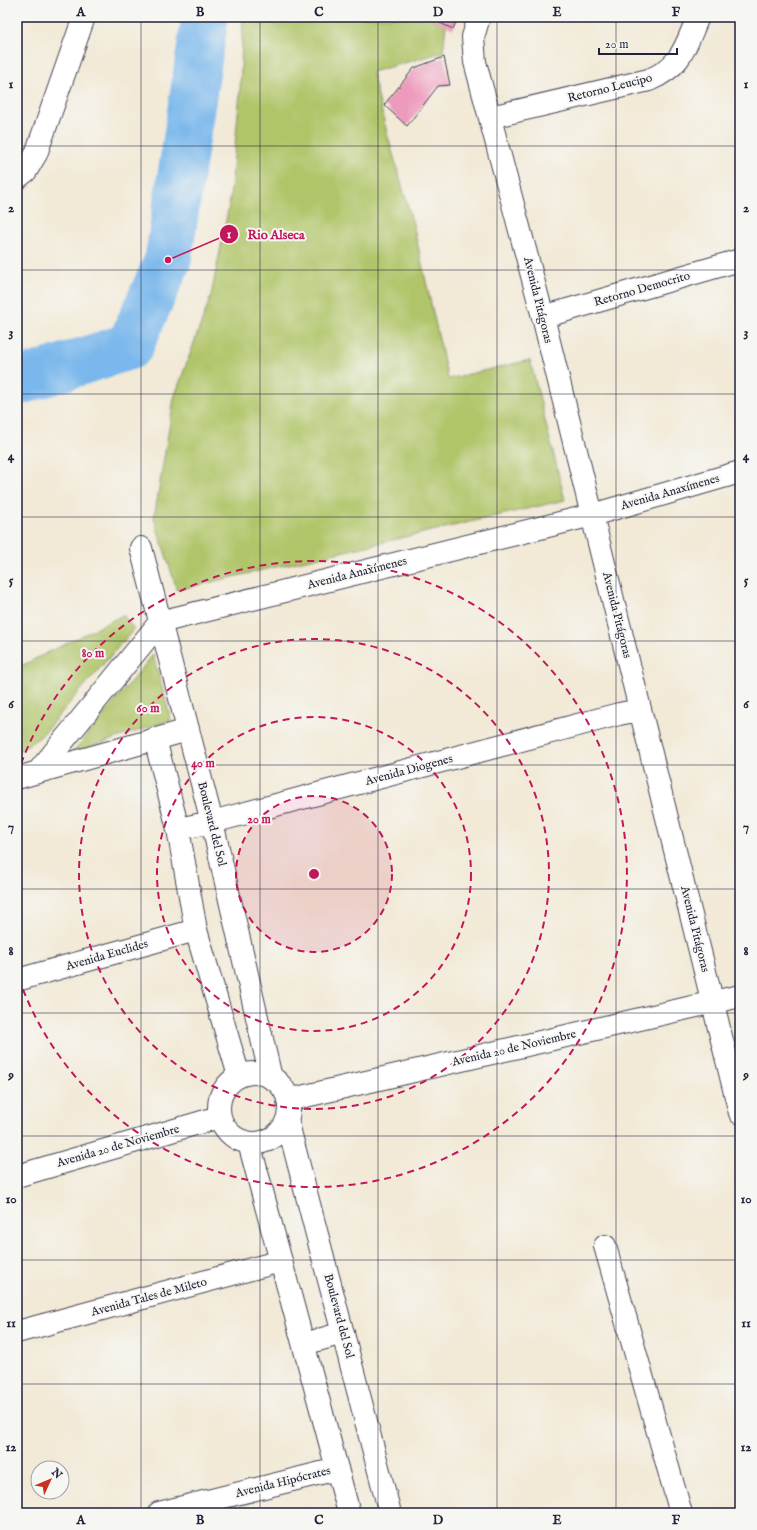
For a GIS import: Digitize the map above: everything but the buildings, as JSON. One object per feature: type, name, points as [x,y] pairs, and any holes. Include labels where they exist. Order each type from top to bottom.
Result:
[{"type":"street","points":[[17,178],[26,170],[36,154],[84,17]]},
{"type":"street","name":"Avenida Pitágoras","points":[[479,17],[473,38],[475,62],[491,117],[543,318],[740,1113]]},
{"type":"street","name":"Retorno Leucipo","points":[[491,117],[649,80],[663,74],[674,65],[683,52],[698,17]]},
{"type":"street","name":"Retorno Democrito","points":[[543,318],[740,260]]},
{"type":"street","name":"Avenida Anaxímenes","points":[[160,622],[592,515],[740,472]]},
{"type":"street","name":"Boulevard del Sol","points":[[141,548],[212,822],[271,1078]]},
{"type":"street","points":[[38,772],[160,622]]},
{"type":"street","name":"Avenida Diogenes","points":[[178,829],[212,822],[619,714],[640,710]]},
{"type":"street","points":[[17,778],[188,730]]},
{"type":"street","points":[[155,739],[178,829],[196,930],[239,1076]]},
{"type":"street","name":"Avenida Euclides","points":[[17,980],[196,930]]},
{"type":"street","name":"Avenida 20 de Noviembre","points":[[287,1110],[740,996]]},
{"type":"street","points":[[250,1073],[261,1074],[271,1078],[284,1091],[287,1110],[282,1130],[272,1138],[262,1143],[249,1144],[236,1139],[226,1130],[219,1117],[218,1108],[224,1089],[230,1082],[239,1076],[250,1073]]},
{"type":"street","name":"Boulevard del Sol","points":[[287,1110],[390,1513]]},
{"type":"street","name":"Avenida 20 de Noviembre","points":[[17,1176],[219,1117]]},
{"type":"street","points":[[249,1144],[350,1513]]},
{"type":"street","points":[[605,1246],[681,1513]]},
{"type":"street","name":"Avenida Tales de Mileto","points":[[17,1332],[281,1261]]},
{"type":"street","points":[[304,1344],[343,1333]]},
{"type":"street","name":"Avenida Hipócrates","points":[[159,1513],[337,1469]]},
{"type":"green space","points":[[243,17],[427,17],[446,25],[443,52],[372,72],[387,133],[413,224],[448,379],[530,360],[565,500],[177,590],[154,518],[174,398],[211,296],[230,200],[240,92]]},
{"type":"green space","points":[[123,615],[134,629],[40,737],[17,752],[17,668]]},
{"type":"green space","points":[[153,655],[171,720],[72,753]]},
{"type":"waterway","points":[[17,382],[130,346],[168,260],[205,17]]},
{"type":"place","name":"Rio Alseca","points":[[168,260]]}]
